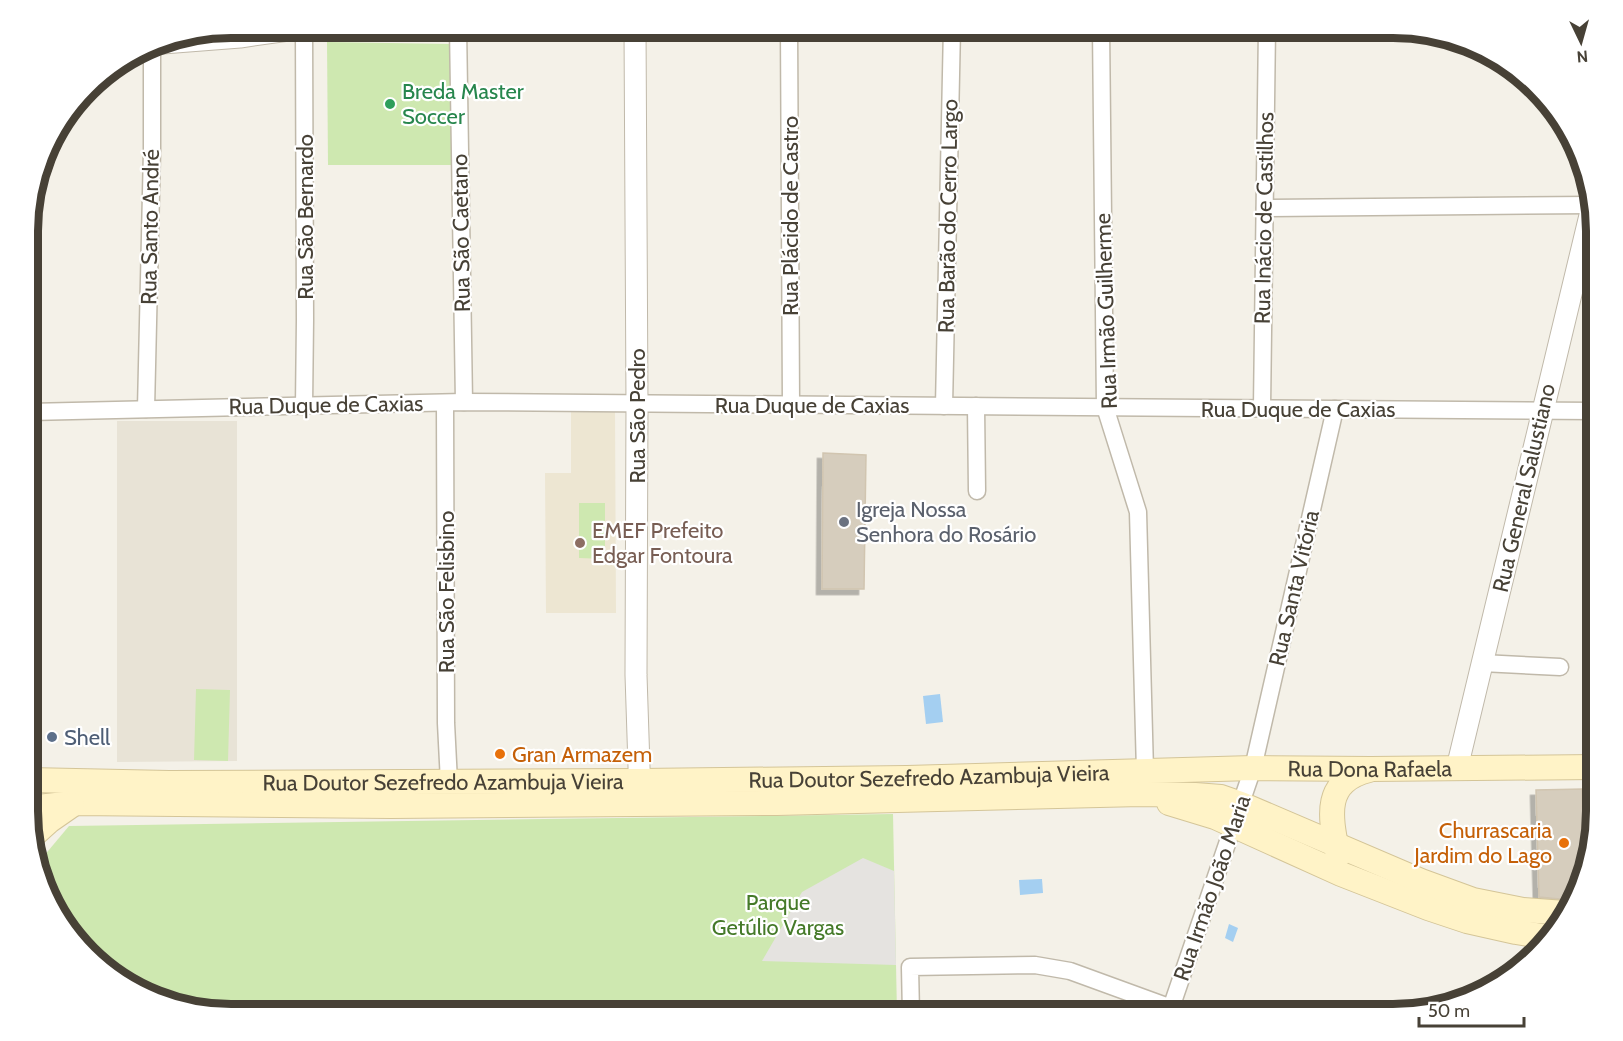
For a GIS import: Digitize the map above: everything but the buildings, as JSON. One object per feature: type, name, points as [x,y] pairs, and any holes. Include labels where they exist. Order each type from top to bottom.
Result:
[{"type":"main road","name":"Rua Dona Rafaela","points":[[1143,782],[1253,768],[1585,767]]},
{"type":"main road","points":[[1341,874],[1331,817],[1332,803],[1337,790],[1346,780],[1357,773],[1371,769]]},
{"type":"main road","name":"Rua Doutor Sezefredo Azambuja Vieira","points":[[38,780],[169,783],[448,782],[640,793],[777,804],[1143,782],[1215,817],[1237,815],[1336,844],[1421,881],[1473,900],[1523,910],[1556,912]]},
{"type":"main road","name":"Rua Doutor Sezefredo Azambuja Vieira","points":[[38,807],[74,803],[391,806],[640,793]]},
{"type":"main road","points":[[39,830],[74,803]]},
{"type":"main road","name":"Rua Doutor Sezefredo Azambuja Vieira","points":[[1237,815],[1341,874],[1467,921],[1540,936]]},
{"type":"street","points":[[200,40],[227,38]]},
{"type":"street","name":"Rua São Bernardo","points":[[304,406],[307,38]]},
{"type":"street","name":"Rua São Caetano","points":[[458,38],[464,402]]},
{"type":"street","name":"Rua São Pedro","points":[[635,38],[636,675],[640,793]]},
{"type":"street","name":"Rua Plácido de Castro","points":[[789,38],[791,405]]},
{"type":"street","name":"Rua Barão do Cerro Largo","points":[[944,406],[952,38]]},
{"type":"street","name":"Rua Irmão Guilherme","points":[[1101,38],[1105,407],[1138,512],[1143,782]]},
{"type":"street","name":"Rua Inácio de Castilhos","points":[[1262,408],[1267,38]]},
{"type":"street","name":"Rua Santo André","points":[[146,410],[152,150],[151,55]]},
{"type":"street","points":[[1265,208],[1584,206]]},
{"type":"street","name":"Rua General Salustiano","points":[[1457,768],[1585,235]]},
{"type":"street","name":"Rua Duque de Caxias","points":[[38,412],[464,402],[1585,411]]},
{"type":"street","name":"Rua São Felisbino","points":[[445,403],[448,782]]},
{"type":"street","points":[[976,406],[977,491]]},
{"type":"street","name":"Rua Santa Vitória","points":[[1253,768],[1335,409]]},
{"type":"street","points":[[1482,663],[1560,668]]},
{"type":"street","name":"Rua Irmão João Maria","points":[[1173,1003],[1253,768]]},
{"type":"street","points":[[911,1003],[910,967],[1035,965],[1070,971],[1158,1003]]},
{"type":"shaded area","name":"EMEF Prefeito Edgar Fontoura","points":[[571,410],[615,410],[616,613],[546,613],[545,473],[571,473]]},
{"type":"shaded area","points":[[117,421],[237,421],[237,761],[117,762]]},
{"type":"shaded area","points":[[863,858],[894,871],[896,965],[762,961],[802,892]]},
{"type":"green space","name":"Breda Master Soccer","points":[[327,42],[451,44],[453,165],[328,165]]},
{"type":"green space","points":[[579,503],[605,503],[605,559],[579,558]]},
{"type":"green space","points":[[196,689],[230,690],[228,761],[194,760]]},
{"type":"green space","name":"Parque Getúlio Vargas","points":[[893,814],[897,1003],[231,1004],[181,997],[145,984],[103,956],[85,938],[63,907],[52,884],[43,856],[69,826]]},
{"type":"water","points":[[940,694],[943,722],[926,724],[923,696]]},
{"type":"water","points":[[1042,879],[1043,893],[1020,895],[1019,880]]},
{"type":"water","points":[[1229,924],[1238,928],[1233,942],[1225,938]]},
{"type":"place","name":"Breda Master Soccer","points":[[390,104]]},
{"type":"place","name":"Igreja Nossa Senhora do Rosário","points":[[844,522]]},
{"type":"place","name":"EMEF Prefeito Edgar Fontoura","points":[[580,543]]},
{"type":"place","name":"Shell","points":[[52,737]]},
{"type":"place","name":"Gran Armazem","points":[[500,754]]},
{"type":"place","name":"Churrascaria Jardim do Lago","points":[[1564,843]]}]
